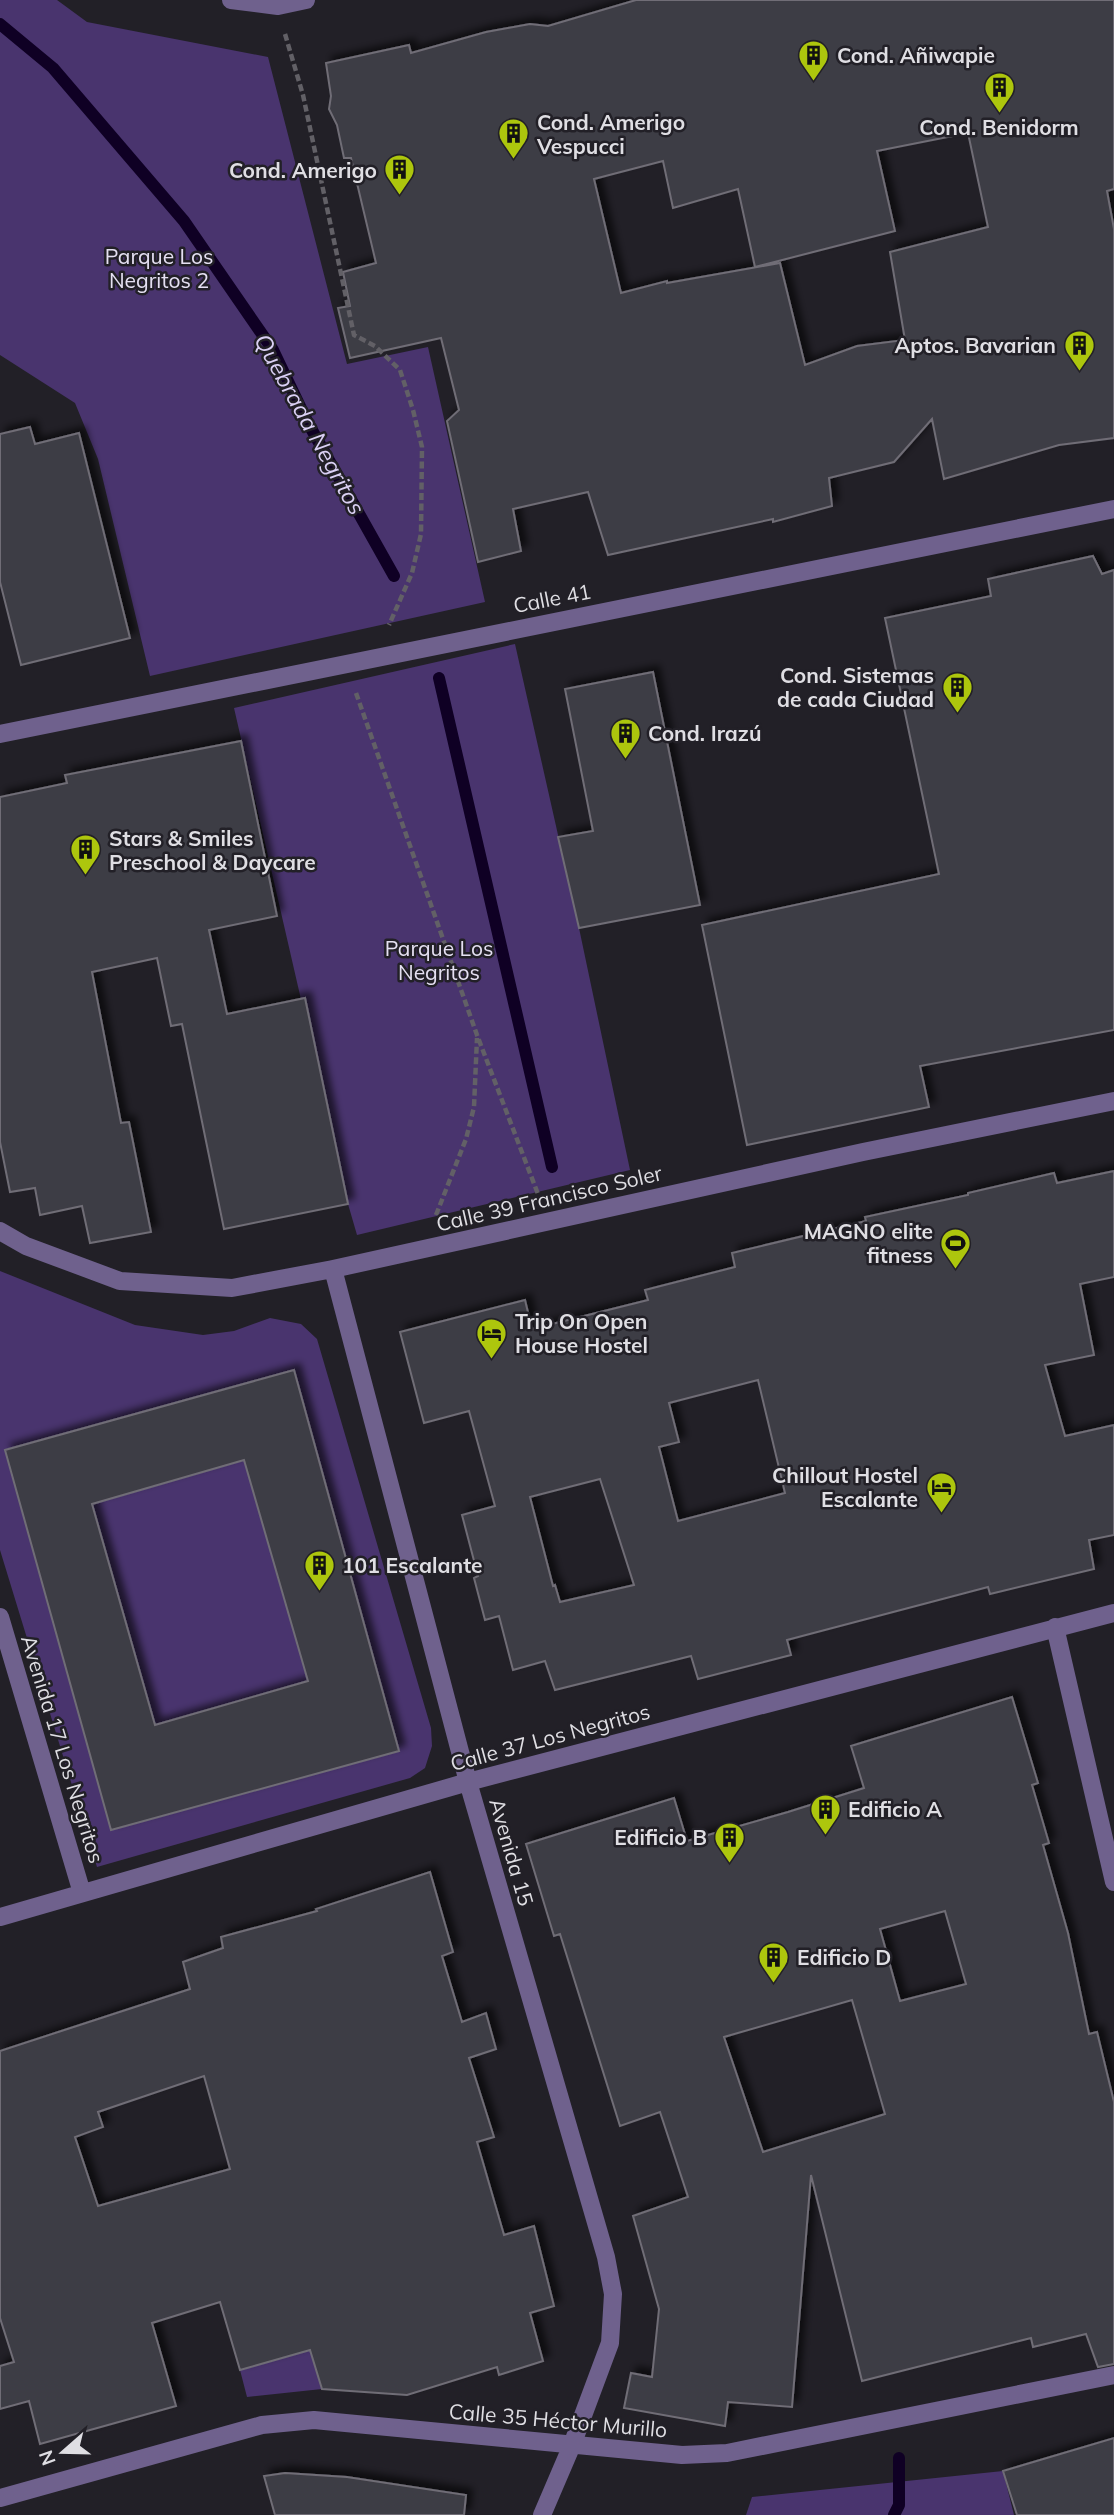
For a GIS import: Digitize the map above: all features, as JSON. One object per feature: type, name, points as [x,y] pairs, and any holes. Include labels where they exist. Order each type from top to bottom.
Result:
[{"type":"street","points":[[231,0],[278,6],[306,0]]},
{"type":"street","name":"Calle 41","points":[[0,734],[1114,509]]},
{"type":"street","name":"Calle 39 Francisco Soler","points":[[0,1231],[26,1247],[120,1281],[232,1288],[333,1269],[863,1152],[1114,1101]]},
{"type":"street","name":"Avenida 15","points":[[333,1269],[468,1782],[606,2257],[613,2294],[610,2343],[572,2445],[542,2515]]},
{"type":"street","name":"Calle 37 Los Negritos","points":[[0,1917],[468,1782],[1114,1613]]},
{"type":"street","name":"Avenida 17 Los Negritos","points":[[0,1617],[82,1893]]},
{"type":"street","points":[[1055,1627],[1114,1882]]},
{"type":"street","name":"Calle 35 Héctor Murillo","points":[[0,2498],[262,2425],[314,2420],[682,2455],[727,2453],[1114,2375]]},
{"type":"path","points":[[278,6],[303,95],[354,335],[375,346],[400,370],[422,447],[421,534],[412,573],[374,657]]},
{"type":"path","points":[[341,665],[355,690],[477,1035],[548,1221]]},
{"type":"path","points":[[425,1249],[469,1128],[474,1107],[477,1035]]},
{"type":"green space","name":"Parque Los Negritos 2","points":[[0,0],[57,0],[87,22],[268,57],[347,364],[428,347],[485,602],[150,676],[98,459],[75,403],[0,355]]},
{"type":"green space","name":"Parque Los Negritos","points":[[515,644],[630,1170],[357,1235],[234,708]]},
{"type":"green space","points":[[0,1271],[135,1325],[203,1335],[234,1331],[270,1318],[301,1324],[317,1339],[431,1728],[432,1746],[425,1768],[410,1778],[97,1867],[0,1550]]},
{"type":"green space","points":[[310,2350],[322,2389],[247,2397],[240,2370]]},
{"type":"green space","points":[[1003,2471],[1014,2515],[746,2515],[752,2497]]},
{"type":"building","points":[[636,0],[1114,0],[1114,189],[1107,191],[1114,229],[1114,438],[1059,445],[944,479],[932,419],[894,462],[829,478],[832,506],[773,522],[773,519],[608,555],[588,492],[513,509],[521,551],[478,562],[447,421],[459,410],[441,338],[350,358],[338,308],[350,306],[343,272],[376,263],[351,158],[344,158],[337,125],[329,109],[331,96],[326,63],[409,45],[411,53],[486,32],[530,24],[548,26]],"holes":[[[968,133],[988,227],[890,252],[905,340],[857,346],[805,365],[780,263],[667,283],[667,281],[621,293],[594,179],[663,161],[673,208],[738,189],[755,267],[895,231],[877,151]]]},
{"type":"building","points":[[30,427],[35,444],[79,433],[130,638],[21,665],[0,582],[0,434]]},
{"type":"building","points":[[1093,556],[1102,574],[1114,570],[1114,1030],[920,1066],[929,1107],[747,1145],[702,925],[939,874],[885,618],[991,596],[988,579]]},
{"type":"building","name":"Cond. Irazú","points":[[653,672],[700,905],[579,928],[558,837],[593,831],[565,689]]},
{"type":"building","points":[[241,741],[277,916],[209,930],[227,1014],[305,998],[348,1204],[224,1229],[182,1024],[171,1026],[157,958],[92,972],[121,1123],[129,1122],[151,1232],[90,1243],[82,1206],[40,1215],[35,1188],[10,1192],[0,1142],[0,797],[67,783],[65,775]]},
{"type":"building","points":[[1114,1171],[1114,1277],[1080,1284],[1094,1355],[1045,1365],[1065,1436],[1114,1425],[1114,1535],[1089,1540],[1094,1569],[990,1594],[988,1587],[787,1640],[791,1655],[698,1679],[691,1656],[555,1690],[545,1661],[513,1670],[499,1616],[485,1620],[474,1578],[478,1576],[462,1515],[495,1506],[469,1411],[424,1423],[400,1332],[525,1300],[532,1329],[648,1300],[645,1290],[735,1267],[732,1253],[866,1221],[865,1217],[1054,1173],[1057,1183]],"holes":[[[758,1380],[785,1493],[678,1521],[659,1447],[679,1442],[669,1403]],[[600,1479],[634,1585],[560,1602],[555,1585],[553,1586],[530,1497]]]},
{"type":"building","name":"101 Escalante","points":[[294,1370],[399,1751],[111,1830],[5,1450]],"holes":[[[244,1460],[308,1681],[155,1725],[92,1504]]]},
{"type":"building","points":[[1012,1697],[1038,1783],[1032,1785],[1049,1843],[1043,1845],[1068,1933],[1089,2034],[1097,2032],[1114,2102],[1114,2364],[1098,2367],[1086,2334],[1033,2347],[1031,2338],[862,2381],[811,2175],[792,2407],[728,2402],[725,2426],[624,2408],[631,2373],[652,2377],[659,2309],[633,2216],[688,2197],[660,2112],[620,2126],[560,1934],[554,1936],[526,1844],[674,1798],[687,1841],[788,1812],[864,1788],[851,1746]],"holes":[[[945,1911],[966,1984],[900,2001],[880,1929]],[[852,2000],[885,2114],[763,2152],[724,2037]]]},
{"type":"building","points":[[430,1872],[453,1952],[442,1956],[462,2022],[486,2013],[496,2049],[469,2058],[494,2137],[477,2142],[504,2235],[534,2226],[554,2306],[530,2313],[543,2361],[499,2375],[497,2367],[407,2395],[322,2389],[310,2350],[240,2370],[220,2302],[152,2323],[176,2406],[40,2444],[29,2401],[0,2409],[0,2366],[14,2362],[0,2318],[0,2051],[190,1989],[183,1962],[223,1948],[221,1937],[317,1911],[316,1909]],"holes":[[[204,2076],[230,2169],[98,2206],[75,2137],[103,2127],[98,2112]]]},
{"type":"building","points":[[1114,2438],[1114,2515],[1017,2515],[1003,2471]]},
{"type":"building","points":[[285,2473],[347,2477],[466,2495],[464,2515],[275,2515],[264,2476]]},
{"type":"waterway","name":"Quebrada Negritos","points":[[0,24],[53,68],[184,221],[273,350],[308,423],[394,576]]},
{"type":"waterway","name":"Quebrada Negritos","points":[[439,678],[552,1167]]},
{"type":"waterway","name":"Quebrada Negritos","points":[[894,2515],[899,2505],[899,2458]]},
{"type":"place","name":"Cond. Añiwapie","points":[[814,82]]},
{"type":"place","name":"Cond. Benidorm","points":[[999,114]]},
{"type":"place","name":"Cond. Amerigo Vespucci","points":[[514,161]]},
{"type":"place","name":"Cond. Amerigo","points":[[400,197]]},
{"type":"place","name":"Aptos. Bavarian","points":[[1079,372]]},
{"type":"place","name":"Cond. Sistemas de cada Ciudad","points":[[957,714]]},
{"type":"place","name":"Cond. Irazú","points":[[625,760]]},
{"type":"place","name":"Stars & Smiles Preschool & Daycare","points":[[86,877]]},
{"type":"place","name":"MAGNO elite fitness","points":[[956,1270]]},
{"type":"place","name":"Trip On Open House Hostel","points":[[492,1360]]},
{"type":"place","name":"Chillout Hostel Escalante","points":[[941,1514]]},
{"type":"place","name":"101 Escalante","points":[[319,1592]]},
{"type":"place","name":"Edificio A","points":[[825,1836]]},
{"type":"place","name":"Edificio B","points":[[730,1864]]},
{"type":"place","name":"Edificio D","points":[[774,1984]]}]
